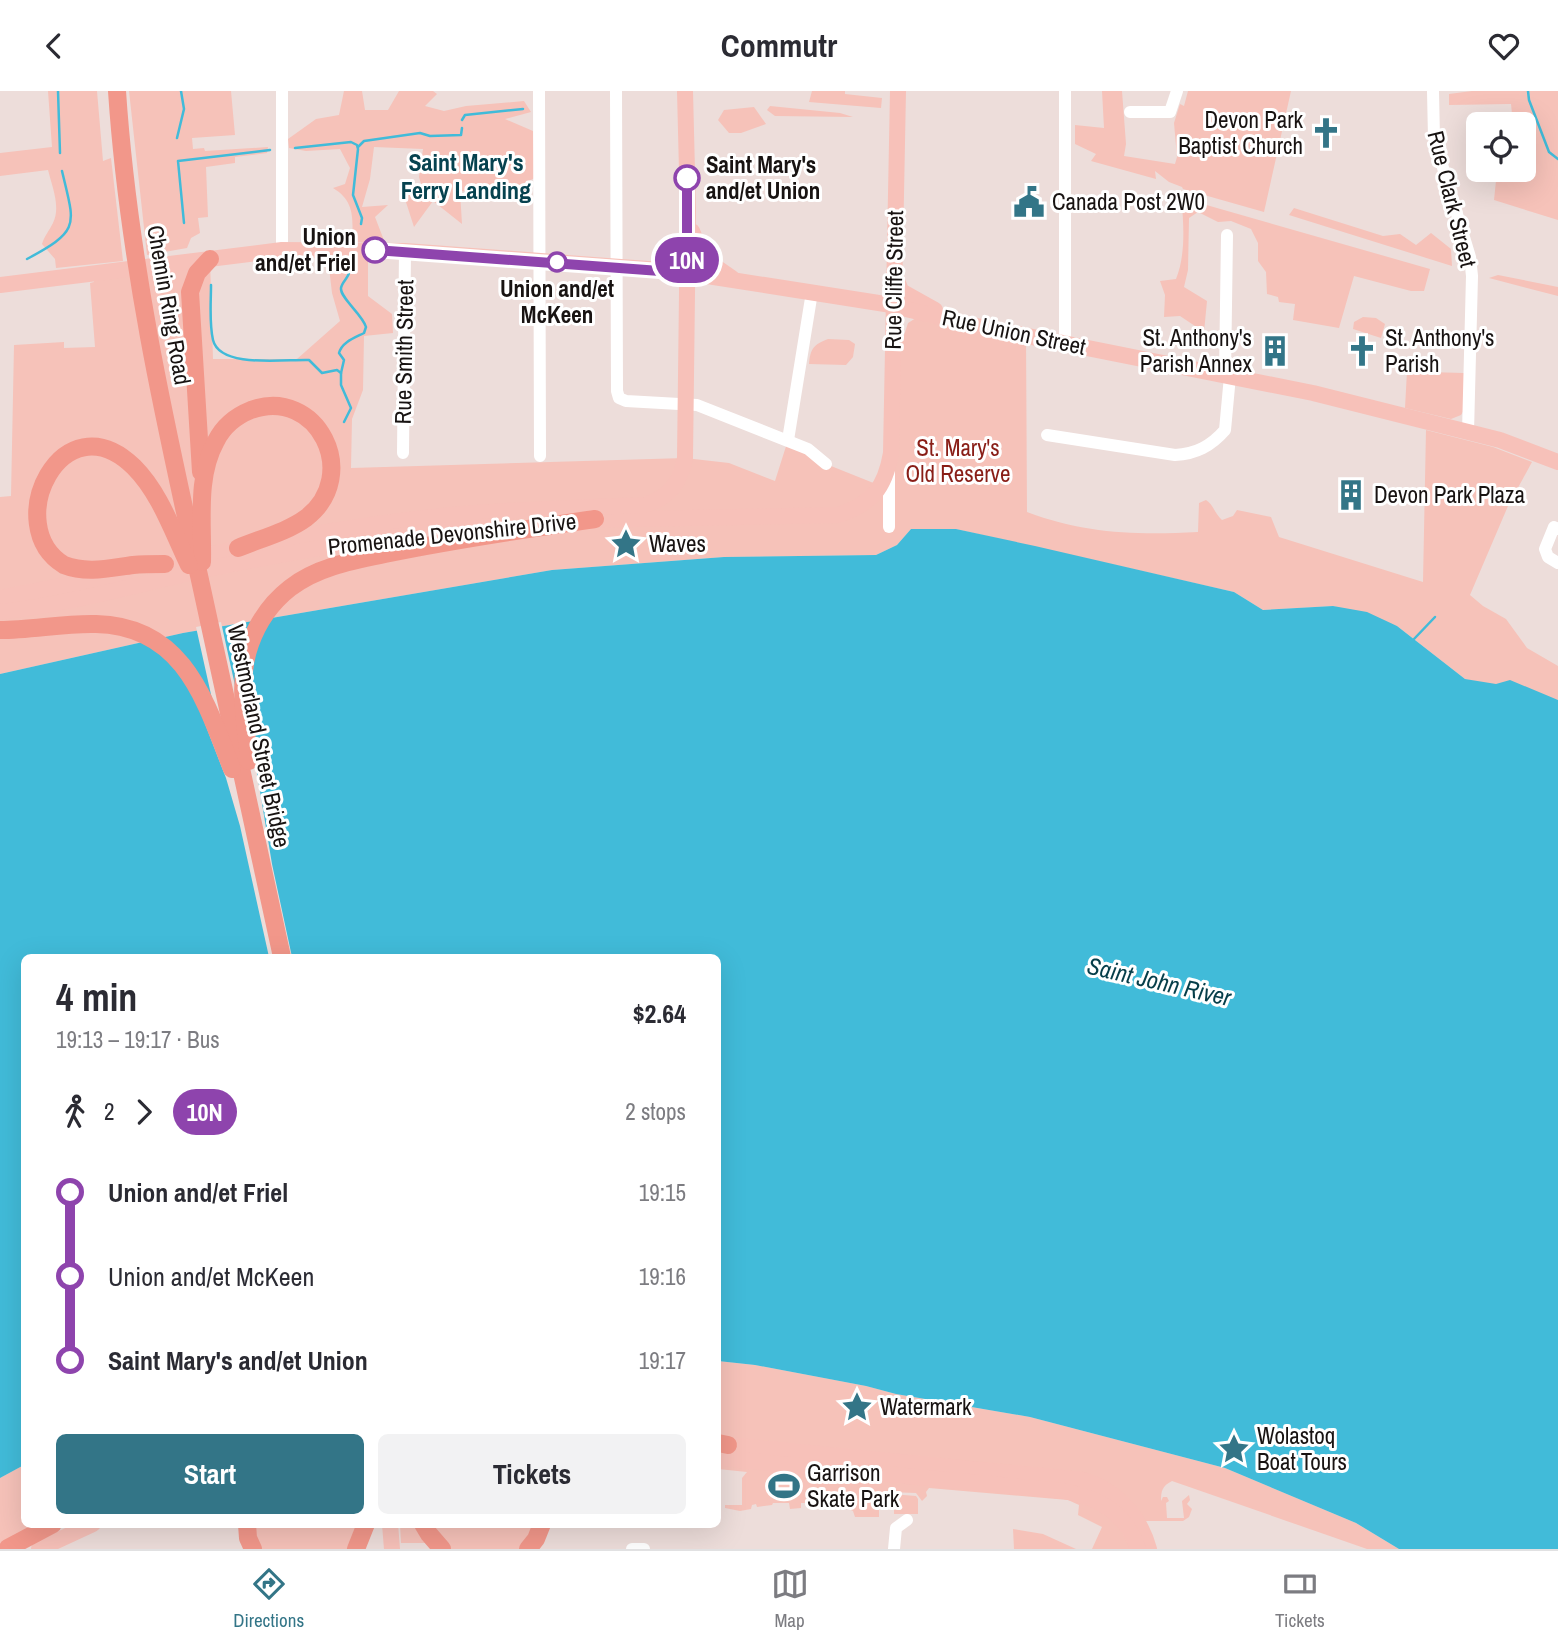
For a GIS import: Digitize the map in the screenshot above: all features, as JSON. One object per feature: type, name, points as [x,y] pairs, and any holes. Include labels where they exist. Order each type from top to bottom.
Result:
[{"type":"highway","name":"Chemin Ring Road","points":[[117,91],[124,178],[141,291],[165,425],[187,526]]},
{"type":"highway","points":[[202,497],[190,292],[197,273],[210,259]]},
{"type":"highway","points":[[202,590],[187,526],[202,497],[205,473],[215,443],[222,431],[242,414],[261,407],[279,406],[307,418],[326,440],[333,469],[325,496],[304,520],[238,548]]},
{"type":"highway","points":[[165,564],[133,565],[105,570],[67,566],[52,559],[40,548],[26,518],[31,483],[41,468],[55,456],[89,447],[120,456],[187,526],[202,590]]},
{"type":"highway","points":[[253,824],[245,706],[246,663],[250,645],[260,623],[290,587],[331,567],[411,549],[502,532],[596,519]]},
{"type":"highway","name":"Westmorland Street Bridge","points":[[202,590],[281,954]]},
{"type":"highway","points":[[0,630],[116,625],[152,638],[165,646],[184,665],[200,692],[253,824]]},
{"type":"highway","points":[[8,1549],[46,1528]]},
{"type":"highway","points":[[247,1528],[253,1549]]},
{"type":"highway","points":[[356,1549],[364,1528]]},
{"type":"highway","points":[[425,1528],[442,1549]]},
{"type":"highway","points":[[528,1549],[540,1528]]},
{"type":"main road","points":[[685,91],[688,211],[694,239],[703,258],[734,279]]},
{"type":"main road","name":"Rue Cliffe Street","points":[[889,468],[895,306],[898,91]]},
{"type":"main road","name":"Promenade Devonshire Drive","points":[[0,598],[238,548],[356,527],[441,516],[645,505],[661,500],[670,492],[683,471],[685,457],[688,211]]},
{"type":"main road","name":"Rue Union Street","points":[[0,285],[282,250],[405,251],[687,273],[895,306],[1313,393],[1500,440],[1558,462]]},
{"type":"main road","points":[[855,299],[883,290],[889,284],[894,271]]},
{"type":"main road","points":[[894,271],[901,291],[953,320]]},
{"type":"main road","points":[[893,369],[908,323],[924,313]]},
{"type":"main road","name":"Promenade Devonshire Drive","points":[[0,611],[53,603],[271,556],[427,532],[596,519],[838,515],[856,509],[870,499],[881,486],[889,468]]},
{"type":"main road","points":[[721,1447],[1082,1494],[1110,1507],[1122,1518],[1138,1549]]},
{"type":"main road","points":[[721,1447],[1083,1480],[1119,1499],[1138,1522],[1149,1549]]},
{"type":"main road","points":[[8,1549],[53,1528]]},
{"type":"main road","points":[[39,1549],[84,1528]]},
{"type":"main road","points":[[390,1528],[392,1549]]},
{"type":"street","points":[[282,91],[282,250]]},
{"type":"street","points":[[540,91],[540,456]]},
{"type":"street","points":[[615,91],[617,391],[620,398],[626,401],[697,405],[808,449],[826,464]]},
{"type":"street","points":[[1065,91],[1065,343]]},
{"type":"street","points":[[1130,112],[1170,112],[1177,91]]},
{"type":"street","name":"Rue Clark Street","points":[[1433,91],[1434,138],[1470,257],[1472,276],[1468,432]]},
{"type":"street","points":[[1047,435],[1175,455],[1188,454],[1209,445],[1225,430],[1228,375],[1227,235]]},
{"type":"street","name":"Rue Smith Street","points":[[403,453],[405,251]]},
{"type":"street","points":[[788,440],[812,292]]},
{"type":"street","points":[[889,468],[889,527]]},
{"type":"street","points":[[1557,524],[1545,549],[1548,557],[1558,563]]},
{"type":"street","points":[[894,1549],[896,1528],[907,1520]]},
{"type":"green space","points":[[48,91],[97,91],[103,161],[111,158],[123,261],[56,268],[55,259],[42,244],[53,223],[56,210],[48,170],[0,176],[0,153],[52,147]]},
{"type":"green space","points":[[129,91],[231,91],[235,135],[192,138],[193,149],[204,148],[205,151],[268,147],[267,153],[235,157],[235,163],[206,167],[208,217],[198,218],[200,233],[191,238],[187,248],[147,255]]},
{"type":"green space","points":[[344,91],[362,91],[365,110],[388,110],[399,91],[433,91],[437,94],[425,106],[444,111],[466,106],[524,101],[531,112],[505,119],[533,131],[535,178],[501,194],[460,191],[462,224],[433,201],[414,227],[404,196],[423,191],[419,177],[423,149],[374,147],[370,179],[362,207],[388,205],[375,217],[385,243],[352,242],[349,205],[333,188],[345,184],[350,168],[340,149],[306,151],[289,148],[288,139],[316,119],[339,115]]},
{"type":"green space","points":[[812,91],[845,91],[845,94],[882,98],[881,108],[809,102]]},
{"type":"green space","points":[[1102,91],[1122,91],[1126,144],[1124,156],[1175,164],[1177,157],[1174,123],[1180,104],[1184,106],[1188,91],[1291,91],[1264,212],[1183,189],[1155,171],[1156,179],[1091,161],[1096,154],[1075,144],[1075,125],[1104,128]]},
{"type":"green space","points":[[1472,91],[1558,91],[1558,220],[1494,200],[1496,182],[1536,182],[1536,112],[1512,112],[1511,104],[1449,105],[1449,94]]},
{"type":"green space","points":[[770,106],[840,113],[853,117],[775,116],[767,110]]},
{"type":"green space","points":[[754,107],[766,124],[741,133],[729,133],[718,120],[724,110]]},
{"type":"green space","points":[[1182,198],[1430,269],[1424,291],[1411,291],[1354,276],[1339,328],[1293,320],[1295,304],[1279,302],[1278,297],[1267,294],[1266,272],[1258,261],[1258,243],[1251,229],[1231,221],[1218,222],[1198,212],[1189,218],[1188,270],[1184,287],[1207,301],[1204,332],[1180,316],[1164,317],[1165,295],[1160,281],[1176,279],[1179,270],[1184,204],[1179,201]]},
{"type":"green space","points":[[1294,208],[1383,236],[1400,234],[1416,245],[1431,233],[1451,249],[1452,266],[1289,215]]},
{"type":"green space","name":"St. Mary's Old Reserve","points":[[327,250],[368,250],[368,296],[392,314],[393,333],[364,336],[363,390],[352,419],[351,468],[685,458],[729,463],[775,481],[788,440],[826,464],[881,486],[893,369],[908,323],[924,313],[1026,336],[1027,512],[1070,525],[1132,533],[1198,532],[1199,503],[1206,500],[1222,520],[1233,516],[1237,510],[1271,517],[1279,537],[1423,582],[1426,430],[1493,447],[1532,462],[1508,506],[1470,595],[1506,619],[1527,648],[1558,666],[1558,700],[1465,679],[1397,626],[1333,606],[1263,610],[1234,592],[956,529],[911,529],[897,545],[876,555],[724,557],[552,570],[183,633],[0,674],[0,497],[11,496],[14,345],[64,342],[64,348],[95,347],[90,283],[94,282],[92,274],[210,259],[213,359],[297,359],[340,321],[332,293]]},
{"type":"green space","points":[[1498,275],[1558,287],[1558,296],[1489,278]]},
{"type":"green space","points":[[1363,317],[1376,318],[1385,324],[1381,338],[1353,329],[1354,322]]},
{"type":"green space","points":[[828,339],[849,340],[855,344],[853,357],[846,365],[809,364],[814,348]]},
{"type":"green space","points":[[1427,369],[1427,372],[1464,373],[1464,410],[1461,415],[1451,419],[1405,408],[1407,371]]},
{"type":"green space","points":[[721,1361],[755,1365],[896,1394],[1030,1417],[1225,1468],[1356,1523],[1399,1549],[1367,1549],[1172,1481],[1164,1487],[1161,1494],[1161,1501],[1163,1497],[1167,1497],[1169,1501],[1166,1503],[1167,1518],[1184,1518],[1182,1501],[1189,1495],[1187,1504],[1192,1509],[1189,1517],[1183,1521],[1145,1521],[1135,1507],[721,1437]]},
{"type":"green space","points":[[721,1463],[1072,1497],[1112,1516],[1132,1549],[1092,1549],[1102,1527],[1078,1515],[1079,1505],[1068,1500],[929,1488],[922,1501],[916,1493],[888,1492],[884,1496],[884,1509],[879,1510],[879,1517],[855,1517],[853,1511],[847,1508],[847,1498],[838,1499],[835,1507],[801,1503],[801,1508],[790,1509],[789,1503],[773,1503],[757,1507],[756,1504],[752,1505],[751,1509],[740,1511],[725,1508],[725,1505],[742,1505],[742,1478],[747,1472],[721,1469]]},
{"type":"green space","points":[[21,1467],[21,1528],[32,1528],[0,1545],[0,1478]]},
{"type":"green space","points":[[891,1494],[916,1496],[918,1514],[894,1514],[894,1509],[885,1509],[886,1497]]},
{"type":"green space","points":[[251,1528],[360,1528],[350,1549],[259,1549]]},
{"type":"green space","points":[[400,1528],[421,1528],[436,1549],[430,1549],[425,1543],[401,1543]]},
{"type":"green space","points":[[431,1528],[535,1528],[522,1549],[449,1549]]},
{"type":"green space","points":[[1013,1529],[1043,1534],[1076,1549],[1014,1549]]},
{"type":"water","name":"Saint John River","points":[[911,529],[956,529],[1234,592],[1263,610],[1333,606],[1367,612],[1397,626],[1465,679],[1496,684],[1510,680],[1558,700],[1558,1549],[1399,1549],[1356,1523],[1225,1468],[1030,1417],[896,1394],[755,1365],[721,1361],[721,954],[21,954],[21,1467],[0,1478],[0,674],[183,633],[552,570],[724,557],[876,555],[897,545]]},
{"type":"pier","points":[[221,622],[238,699],[253,652],[250,731],[272,864],[291,954],[268,954],[240,826],[226,778],[197,703],[214,708],[196,627]]},
{"type":"waterway","points":[[58,91],[60,153]]},
{"type":"waterway","points":[[177,138],[184,109],[181,91]]},
{"type":"waterway","points":[[1528,91],[1549,152],[1558,159]]},
{"type":"waterway","points":[[462,120],[465,115],[523,109]]},
{"type":"waterway","points":[[358,147],[364,141],[420,133],[430,136],[461,135],[462,128]]},
{"type":"waterway","points":[[295,148],[351,142],[357,145],[353,195],[362,218],[361,224]]},
{"type":"waterway","points":[[184,223],[178,161],[270,150]]},
{"type":"waterway","points":[[27,259],[57,241],[70,225],[70,204],[62,171]]},
{"type":"waterway","points":[[344,422],[351,408],[341,385],[344,360],[339,353],[346,343],[364,333],[366,327],[342,292],[341,288],[349,273]]},
{"type":"waterway","points":[[211,285],[211,327],[218,349],[240,359],[255,361],[309,360],[322,373],[337,370],[341,373]]},
{"type":"waterway","points":[[1414,639],[1435,617]]},
{"type":"bus line","name":"10N","points":[[375,250],[687,273],[687,178]]},
{"type":"place","name":"Devon Park Baptist Church","points":[[1326,133]]},
{"type":"place","name":"Saint Mary's and/et Union","points":[[687,178]]},
{"type":"place","name":"Canada Post 2W0","points":[[1029,202]]},
{"type":"place","name":"Union and/et Friel","points":[[375,250]]},
{"type":"place","name":"Union and/et McKeen","points":[[557,262]]},
{"type":"place","name":"St. Anthony's Parish Annex","points":[[1275,351]]},
{"type":"place","name":"St. Anthony's Parish","points":[[1362,351]]},
{"type":"place","name":"Devon Park Plaza","points":[[1351,495]]},
{"type":"place","name":"Waves","points":[[626,544]]},
{"type":"place","name":"Watermark","points":[[857,1407]]},
{"type":"place","name":"Wolastoq Boat Tours","points":[[1234,1449]]},
{"type":"place","name":"Garrison Skate Park","points":[[784,1486]]},
{"type":"district","name":"Saint Mary's Ferry Landing","points":[[466,177]]}]
